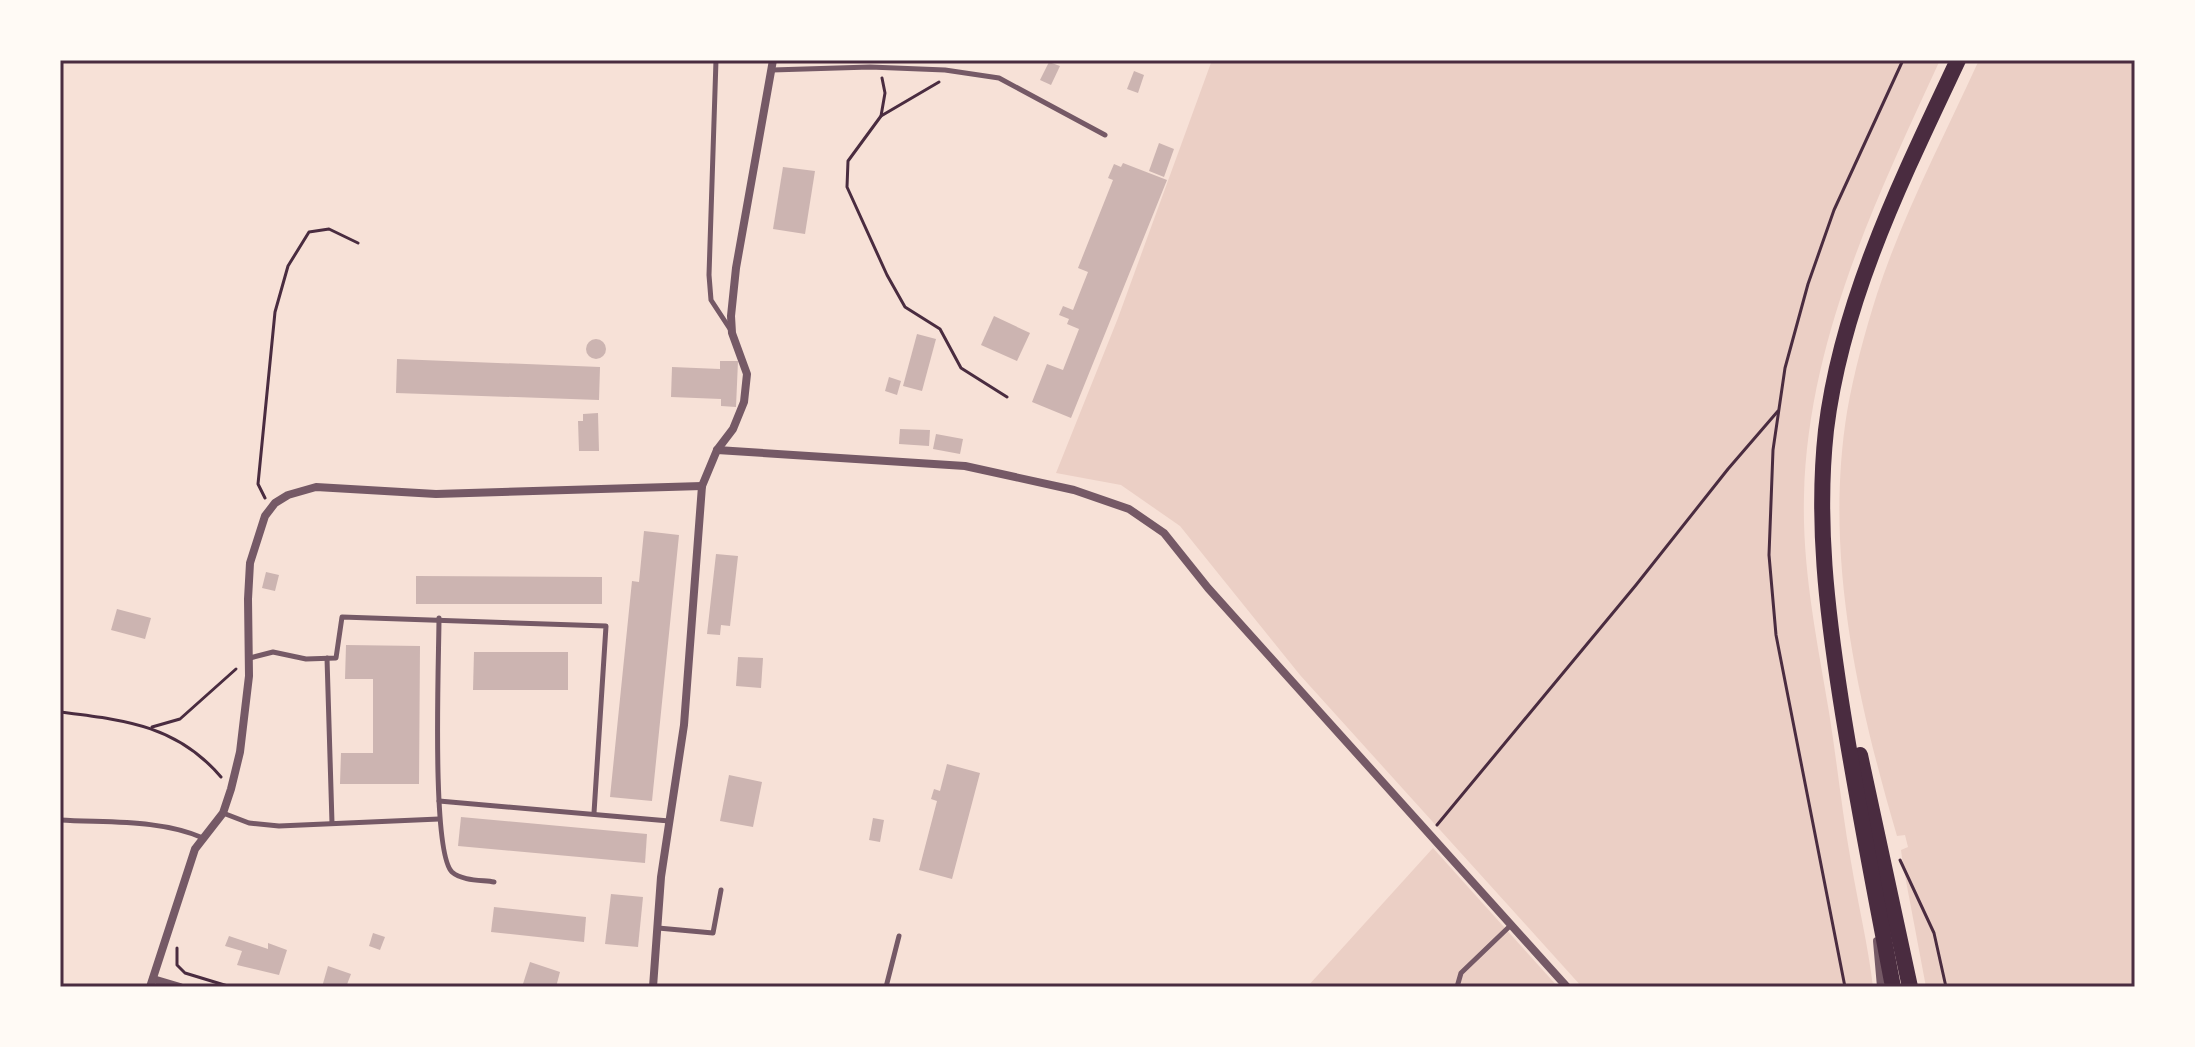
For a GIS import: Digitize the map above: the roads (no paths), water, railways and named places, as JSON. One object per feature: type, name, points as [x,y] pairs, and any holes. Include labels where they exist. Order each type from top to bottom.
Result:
[{"type":"highway","points":[[1893,987],[1835,661],[1825,586],[1821,502],[1827,428],[1839,367],[1865,275],[1905,173],[1958,60]]},
{"type":"highway","points":[[1835,661],[1859,753],[1910,987]]},
{"type":"street","points":[[653,987],[661,877],[684,725],[702,486],[717,450],[733,429],[744,402],[747,374],[732,333],[736,268],[772,65]]},
{"type":"street","points":[[717,450],[965,466],[1074,490],[1129,509],[1164,533],[1208,588],[1567,987]]},
{"type":"street","points":[[180,987],[151,983],[195,849],[223,813],[231,789],[240,752],[249,676],[250,563],[260,528],[271,508],[288,495],[316,487],[436,494],[702,486]]},
{"type":"street","points":[[1873,885],[1881,987]]},
{"type":"lane","points":[[716,60],[709,275],[711,300],[732,333]]},
{"type":"lane","points":[[772,65],[877,67],[999,78],[1105,135]]},
{"type":"lane","points":[[249,658],[273,652],[306,659],[336,658],[342,617],[606,626],[594,813]]},
{"type":"lane","points":[[439,618],[439,819],[446,863],[452,872],[461,877],[494,882]]},
{"type":"lane","points":[[327,658],[332,823]]},
{"type":"lane","points":[[439,801],[670,821]]},
{"type":"lane","points":[[223,813],[249,823],[279,826],[439,819]]},
{"type":"lane","points":[[60,820],[162,826],[203,838]]},
{"type":"lane","points":[[658,928],[713,933],[721,890]]},
{"type":"lane","points":[[1457,987],[1461,973],[1511,925]]},
{"type":"lane","points":[[886,987],[899,936]]}]
